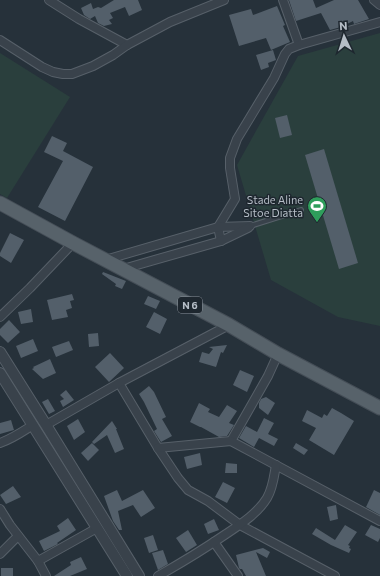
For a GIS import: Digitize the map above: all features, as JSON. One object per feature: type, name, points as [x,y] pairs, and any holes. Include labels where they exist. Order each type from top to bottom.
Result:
[{"type":"main road","name":"N 6","points":[[0,203],[229,325],[278,354],[380,408]]},
{"type":"street","points":[[49,0],[79,19],[127,45]]},
{"type":"street","points":[[0,40],[42,67],[53,72],[72,74],[93,66],[127,45],[170,22],[224,0]]},
{"type":"street","points":[[283,0],[299,45]]},
{"type":"street","points":[[374,0],[380,5]]},
{"type":"street","points":[[221,241],[218,227],[235,199],[230,168],[230,158],[237,139],[274,78],[285,54],[289,49],[299,45],[380,22]]},
{"type":"street","points":[[105,260],[218,227],[250,226]]},
{"type":"street","points":[[123,269],[221,241],[250,226]]},
{"type":"street","points":[[0,317],[73,243]]},
{"type":"street","points":[[46,425],[119,383],[229,325]]},
{"type":"street","points":[[0,352],[139,576]]},
{"type":"street","points":[[231,440],[268,376],[278,354]]},
{"type":"street","points":[[0,373],[127,576]]},
{"type":"street","points":[[119,383],[158,448],[188,490],[208,501],[240,525],[335,576]]},
{"type":"street","points":[[0,443],[9,440],[33,424]]},
{"type":"street","points":[[158,448],[231,440],[380,521]]},
{"type":"street","points":[[158,576],[214,542],[240,525],[252,515],[267,498],[274,480],[276,465]]},
{"type":"street","points":[[0,509],[18,536],[38,561],[46,576]]},
{"type":"street","points":[[38,561],[97,528]]},
{"type":"street","points":[[0,554],[18,536]]},
{"type":"street","points":[[214,542],[238,576]]},
{"type":"lane","points":[[250,226],[301,210]]},
{"type":"green space","name":"Stade Aline Sitoe Diatta","points":[[380,33],[380,326],[338,317],[271,280],[237,165],[298,56]]},
{"type":"green space","points":[[0,53],[70,97],[7,198],[0,194]]},
{"type":"building","points":[[114,0],[138,0],[142,10],[129,16],[125,7],[110,13],[113,18],[109,20],[112,24],[104,26],[98,23],[95,16],[90,19],[84,15],[81,8],[91,3],[93,9],[98,7],[101,8]]},
{"type":"building","points":[[289,0],[313,0],[316,8],[334,0],[358,0],[369,19],[354,24],[353,21],[341,27],[330,30],[321,13],[296,21]]},
{"type":"building","points":[[277,6],[290,42],[271,50],[266,38],[239,46],[229,15],[251,9],[253,15]]},
{"type":"building","points":[[273,50],[276,60],[268,63],[269,67],[261,70],[256,55]]},
{"type":"building","points":[[287,115],[292,135],[280,138],[275,118]]},
{"type":"building","points":[[52,136],[67,143],[63,151],[93,167],[65,221],[38,207],[63,161],[44,152]]},
{"type":"building","points":[[324,149],[358,263],[339,269],[305,155]]},
{"type":"building","points":[[10,233],[24,240],[11,263],[0,256]]},
{"type":"building","points":[[103,272],[126,281],[122,289],[115,286],[116,284],[102,274]]},
{"type":"building","points":[[72,294],[74,300],[70,301],[72,308],[66,310],[68,317],[52,320],[47,300]]},
{"type":"building","points":[[148,296],[160,301],[156,309],[144,304]]},
{"type":"building","points":[[31,309],[33,322],[21,324],[18,312]]},
{"type":"building","points":[[154,312],[167,319],[160,334],[146,327]]},
{"type":"building","points":[[9,320],[20,332],[8,343],[0,335],[0,329]]},
{"type":"building","points":[[98,333],[99,346],[89,347],[88,334]]},
{"type":"building","points":[[33,339],[38,351],[21,358],[16,346]]},
{"type":"building","points":[[69,341],[73,350],[56,357],[52,347]]},
{"type":"building","points":[[227,345],[223,353],[221,352],[216,367],[199,362],[202,352],[209,354],[213,349],[209,347]]},
{"type":"building","points":[[110,353],[124,368],[109,382],[95,367]]},
{"type":"building","points":[[50,359],[56,373],[43,379],[32,369],[34,368],[33,367]]},
{"type":"building","points":[[240,370],[254,376],[247,392],[233,385]]},
{"type":"building","points":[[149,386],[154,392],[166,417],[162,419],[172,436],[161,442],[154,431],[157,429],[139,394]]},
{"type":"building","points":[[66,390],[74,400],[63,407],[60,401],[64,399],[60,395]]},
{"type":"building","points":[[266,397],[275,403],[268,415],[259,408],[261,399]]},
{"type":"building","points":[[48,399],[55,411],[49,414],[42,402]]},
{"type":"building","points":[[199,403],[210,409],[208,412],[219,417],[227,405],[237,411],[229,423],[234,425],[227,436],[219,437],[190,422]]},
{"type":"building","points":[[332,408],[354,421],[334,455],[309,440],[316,428],[302,421],[307,410],[322,418],[324,414],[327,416]]},
{"type":"building","points":[[264,418],[274,423],[268,434],[278,439],[274,446],[259,438],[254,447],[239,438],[246,426],[257,432]]},
{"type":"building","points":[[78,419],[85,432],[74,440],[67,426]]},
{"type":"building","points":[[11,420],[14,430],[0,434],[0,423]]},
{"type":"building","points":[[112,421],[117,429],[124,449],[115,453],[107,435],[94,444],[92,442]]},
{"type":"building","points":[[92,443],[99,450],[88,461],[81,453]]},
{"type":"building","points":[[296,443],[308,450],[304,455],[293,448]]},
{"type":"building","points":[[200,453],[202,465],[187,469],[184,457]]},
{"type":"building","points":[[226,463],[237,464],[237,473],[225,473]]},
{"type":"building","points":[[223,482],[235,488],[227,503],[215,497]]},
{"type":"building","points":[[13,486],[21,497],[6,504],[0,495]]},
{"type":"building","points":[[117,490],[122,501],[143,490],[155,508],[141,517],[133,505],[118,511],[122,530],[119,530],[113,521],[104,496]]},
{"type":"building","points":[[374,490],[380,493],[380,515],[366,507]]},
{"type":"building","points":[[336,505],[338,519],[330,521],[327,507]]},
{"type":"building","points":[[68,518],[76,530],[57,543],[58,544],[44,551],[39,541],[60,531],[57,526]]},
{"type":"building","points":[[214,519],[219,530],[208,534],[204,524]]},
{"type":"building","points":[[345,525],[357,532],[348,545],[351,549],[349,553],[312,534],[316,528],[335,540]]},
{"type":"building","points":[[371,525],[380,529],[380,538],[378,542],[365,535]]},
{"type":"building","points":[[188,530],[197,545],[186,552],[176,538]]},
{"type":"building","points":[[153,535],[158,550],[149,553],[144,538]]},
{"type":"building","points":[[263,548],[270,552],[267,558],[256,552],[266,576],[246,576],[242,569],[239,568],[236,555]]},
{"type":"building","points":[[163,550],[168,564],[158,570],[152,553]]},
{"type":"building","points":[[81,557],[87,569],[70,576],[54,576],[71,565],[70,562]]},
{"type":"building","points":[[1,568],[13,568],[13,576],[1,576]]},
{"type":"place","name":"Stade Aline Sitoe Diatta","points":[[317,223]]}]
